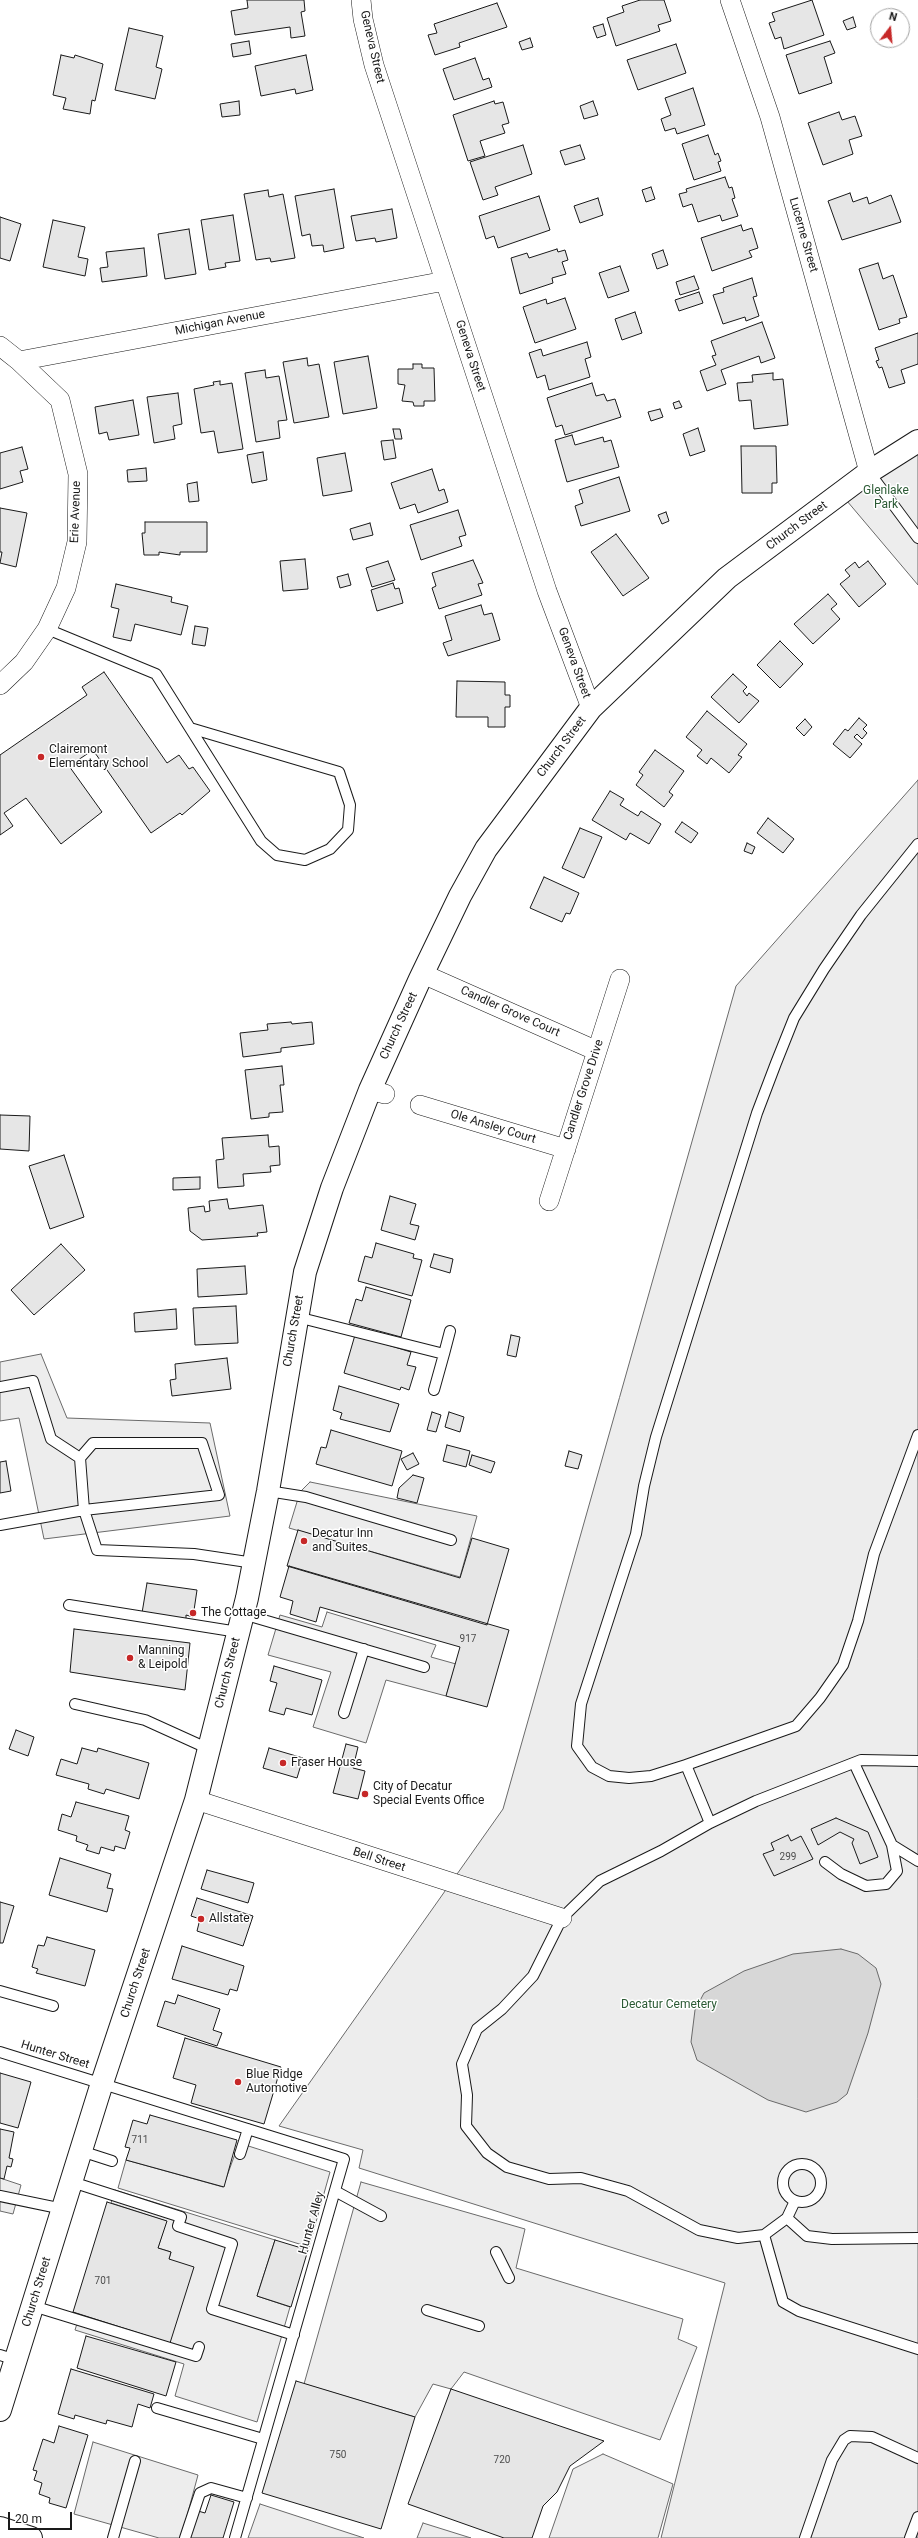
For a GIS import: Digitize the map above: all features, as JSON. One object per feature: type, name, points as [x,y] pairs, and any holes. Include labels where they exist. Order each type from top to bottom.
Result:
[{"type":"main road","name":"Church Street","points":[[1,2404],[8,2358],[33,2306],[102,2083],[196,1800],[254,1563],[268,1491],[305,1272],[332,1188],[377,1092],[423,974],[460,896],[486,849],[591,708],[727,578],[869,472],[918,441]]},
{"type":"main road","points":[[0,2528],[31,2538]]},
{"type":"street","name":"Geneva Street","points":[[361,0],[363,19],[374,65],[547,591],[591,708]]},
{"type":"street","name":"Lucerne Street","points":[[730,0],[770,117],[869,472]]},
{"type":"street","name":"Michigan Avenue","points":[[19,361],[445,281]]},
{"type":"street","points":[[0,346],[19,361]]},
{"type":"street","name":"Erie Avenue","points":[[0,685],[24,662],[46,629],[66,588],[77,542],[78,474],[60,400],[19,361]]},
{"type":"street","name":"Candler Grove Court","points":[[423,974],[597,1051]]},
{"type":"street","name":"Candler Grove Drive","points":[[549,1201],[620,979]]},
{"type":"street","name":"Ole Ansley Court","points":[[420,1105],[566,1149]]},
{"type":"street","name":"Bell Street","points":[[196,1800],[562,1918]]},
{"type":"lane","points":[[869,472],[918,538]]},
{"type":"lane","points":[[46,629],[156,674],[261,841],[277,855],[305,860],[330,849],[348,830],[350,805],[339,772],[190,728]]},
{"type":"lane","points":[[918,844],[861,915],[824,969],[794,1018],[757,1113],[656,1437],[644,1486],[636,1534],[581,1704],[577,1746],[592,1766],[609,1776],[629,1778],[651,1776],[796,1726],[820,1698],[843,1665],[858,1622],[874,1554],[918,1435]]},
{"type":"lane","points":[[297,1317],[444,1354]]},
{"type":"lane","points":[[434,1390],[450,1331]]},
{"type":"lane","points":[[0,1387],[33,1381],[51,1439],[80,1458]]},
{"type":"lane","points":[[0,1525],[84,1510],[219,1495],[202,1443],[93,1443],[80,1458],[84,1510],[97,1550],[194,1554],[254,1563]]},
{"type":"lane","points":[[268,1491],[306,1497],[451,1540]]},
{"type":"lane","points":[[69,1605],[240,1624],[364,1649],[424,1666]]},
{"type":"lane","points":[[344,1713],[364,1649]]},
{"type":"lane","points":[[75,1704],[145,1720],[209,1749]]},
{"type":"lane","points":[[794,2201],[788,2218],[764,2235],[738,2238],[699,2230],[628,2191],[581,2178],[549,2179],[507,2167],[487,2154],[466,2126],[467,2095],[462,2064],[477,2029],[502,2009],[533,1976],[562,1918],[600,1881],[661,1851],[710,1823],[756,1801],[861,1760],[918,1761]]},
{"type":"lane","points":[[825,1862],[841,1874],[866,1886],[886,1884],[896,1871],[892,1845],[854,1763]]},
{"type":"lane","points":[[686,1765],[710,1823]]},
{"type":"lane","points":[[892,1845],[918,1861]]},
{"type":"lane","points":[[0,1991],[53,2006]]},
{"type":"lane","name":"Hunter Street","points":[[0,2052],[102,2083]]},
{"type":"lane","name":"Hunter Alley","points":[[102,2083],[344,2159],[235,2538]]},
{"type":"lane","points":[[240,2154],[248,2129]]},
{"type":"lane","points":[[81,2151],[112,2161]]},
{"type":"lane","points":[[72,2182],[180,2218],[178,2226],[232,2244],[212,2309],[294,2335]]},
{"type":"lane","points":[[335,2191],[381,2216]]},
{"type":"lane","points":[[0,2196],[63,2209]]},
{"type":"lane","points":[[788,2218],[807,2236],[832,2239],[918,2238]]},
{"type":"lane","points":[[764,2235],[783,2302],[799,2311],[918,2349]]},
{"type":"lane","points":[[496,2252],[509,2278]]},
{"type":"lane","points":[[33,2306],[197,2352]]},
{"type":"lane","points":[[427,2310],[479,2326]]},
{"type":"lane","points":[[157,2408],[263,2439]]},
{"type":"lane","points":[[805,2538],[832,2460],[844,2440],[850,2436],[872,2437],[918,2458]]},
{"type":"lane","points":[[112,2538],[135,2461]]},
{"type":"lane","points":[[185,2538],[200,2493],[212,2488],[246,2498]]},
{"type":"lane","points":[[910,2538],[918,2517]]},
{"type":"shaded area","name":"Glenlake Park","points":[[918,441],[918,585],[836,488]]},
{"type":"shaded area","name":"Decatur Cemetery","points":[[918,780],[918,2538],[661,2538],[725,2283],[359,2168],[363,2150],[279,2126],[503,1809],[736,986]]},
{"type":"shaded area","points":[[41,1354],[67,1418],[210,1423],[230,1516],[44,1539],[19,1418],[0,1421],[0,1362]]},
{"type":"shaded area","points":[[310,1482],[477,1516],[460,1577],[289,1528],[300,1492]]},
{"type":"shaded area","points":[[327,1612],[436,1645],[431,1657],[456,1664],[446,1696],[386,1680],[366,1743],[313,1727],[331,1672],[268,1655],[280,1615],[322,1627]]},
{"type":"shaded area","points":[[841,1949],[858,1954],[876,1968],[881,1984],[868,2033],[847,2094],[837,2102],[806,2112],[768,2100],[697,2060],[691,2042],[695,2010],[704,1993],[744,1971],[793,1954]]},
{"type":"shaded area","points":[[239,2143],[330,2172],[309,2247],[118,2188],[126,2160],[223,2187]]},
{"type":"shaded area","points":[[0,2178],[21,2185],[13,2214],[0,2211]]},
{"type":"shaded area","points":[[361,2182],[525,2229],[516,2268],[683,2319],[678,2339],[697,2347],[660,2440],[464,2372],[451,2389],[433,2384],[415,2417],[304,2384]]},
{"type":"shaded area","points":[[115,2190],[275,2240],[257,2296],[290,2307],[257,2422],[175,2396],[184,2364],[75,2330],[80,2314],[169,2259],[171,2252],[158,2248],[166,2221],[111,2203]]},
{"type":"shaded area","points":[[93,2442],[198,2475],[181,2538],[159,2538],[74,2514]]},
{"type":"shaded area","points":[[603,2454],[673,2484],[658,2538],[549,2538],[573,2469]]},
{"type":"shaded area","points":[[260,2504],[364,2538],[248,2538]]},
{"type":"shaded area","points":[[423,2523],[471,2538],[417,2538]]},
{"type":"building","points":[[247,0],[304,0],[305,11],[301,12],[305,36],[291,38],[290,27],[235,35],[231,11],[248,8]]},
{"type":"building","points":[[640,0],[664,0],[671,21],[658,25],[660,31],[616,46],[607,18],[624,12],[622,6]]},
{"type":"building","points":[[812,0],[824,35],[784,49],[781,37],[775,39],[769,23],[775,21],[772,13]]},
{"type":"building","points":[[497,3],[507,27],[459,43],[460,47],[435,55],[428,35],[437,33],[434,24]]},
{"type":"building","points":[[853,17],[856,27],[847,30],[843,21]]},
{"type":"building","points":[[603,24],[606,35],[597,38],[593,27]]},
{"type":"building","points":[[129,28],[163,36],[156,67],[162,69],[155,99],[115,90]]},
{"type":"building","points":[[530,38],[533,47],[522,50],[519,42]]},
{"type":"building","points":[[249,41],[251,54],[233,57],[231,44]]},
{"type":"building","points":[[830,41],[835,53],[824,57],[832,83],[799,94],[786,55]]},
{"type":"building","points":[[676,44],[686,73],[638,90],[627,60]]},
{"type":"building","points":[[61,55],[74,58],[75,55],[103,64],[95,101],[92,100],[90,114],[63,109],[66,98],[53,95]]},
{"type":"building","points":[[306,55],[313,90],[296,94],[295,89],[261,96],[255,66]]},
{"type":"building","points":[[475,58],[483,80],[489,78],[492,87],[454,100],[443,69]]},
{"type":"building","points":[[693,88],[705,125],[677,134],[675,128],[665,131],[661,119],[671,115],[665,98]]},
{"type":"building","points":[[239,101],[240,115],[222,117],[220,104]]},
{"type":"building","points":[[494,101],[495,104],[503,102],[509,123],[502,125],[505,133],[480,141],[485,156],[468,161],[453,115]]},
{"type":"building","points":[[593,101],[598,115],[584,119],[580,106]]},
{"type":"building","points":[[839,112],[842,120],[855,116],[862,136],[849,140],[853,154],[823,165],[808,123]]},
{"type":"building","points":[[708,135],[715,155],[718,153],[721,161],[718,162],[721,171],[694,180],[682,144]]},
{"type":"building","points":[[523,145],[532,174],[495,187],[498,195],[483,200],[470,162]]},
{"type":"building","points":[[580,145],[585,159],[565,165],[560,151]]},
{"type":"building","points":[[725,177],[729,188],[732,187],[735,198],[732,199],[738,216],[722,221],[720,215],[698,222],[692,204],[683,207],[679,194],[687,192],[686,189]]},
{"type":"building","points":[[651,187],[655,199],[646,202],[642,190]]},
{"type":"building","points":[[334,189],[344,248],[324,252],[323,245],[312,246],[310,234],[302,236],[295,196]]},
{"type":"building","points":[[268,190],[269,197],[283,194],[295,258],[271,262],[270,258],[256,260],[244,194]]},
{"type":"building","points":[[850,193],[853,202],[867,197],[869,204],[891,195],[901,222],[842,240],[828,201]]},
{"type":"building","points":[[539,196],[550,230],[498,248],[494,236],[486,239],[479,216]]},
{"type":"building","points":[[598,198],[603,215],[580,223],[574,206]]},
{"type":"building","points":[[392,209],[397,238],[376,242],[375,238],[356,241],[351,216]]},
{"type":"building","points":[[233,215],[240,261],[225,263],[226,267],[209,270],[201,220]]},
{"type":"building","points":[[0,217],[21,224],[10,261],[0,258]]},
{"type":"building","points":[[53,220],[85,227],[78,257],[88,259],[85,276],[43,267]]},
{"type":"building","points":[[741,225],[743,231],[752,228],[758,248],[749,251],[752,257],[712,271],[701,238]]},
{"type":"building","points":[[189,229],[196,274],[165,279],[158,234]]},
{"type":"building","points":[[144,248],[147,276],[102,282],[100,268],[108,267],[106,252]]},
{"type":"building","points":[[557,249],[558,252],[565,250],[568,260],[562,262],[566,274],[552,278],[553,283],[520,294],[511,258],[527,253],[529,258]]},
{"type":"building","points":[[663,250],[668,265],[657,269],[652,254]]},
{"type":"building","points":[[878,263],[883,279],[893,275],[907,317],[899,319],[900,323],[879,330],[859,269]]},
{"type":"building","points":[[620,266],[629,291],[608,298],[599,273]]},
{"type":"building","points":[[694,276],[699,289],[680,295],[676,282]]},
{"type":"building","points":[[752,278],[757,296],[753,297],[759,316],[746,321],[745,317],[723,324],[713,295],[724,292],[723,288]]},
{"type":"building","points":[[699,292],[703,303],[679,311],[675,300]]},
{"type":"building","points":[[565,298],[576,329],[535,343],[523,307],[546,299],[547,304]]},
{"type":"building","points":[[635,312],[642,333],[622,340],[615,319]]},
{"type":"building","points":[[762,322],[775,358],[761,363],[759,356],[721,370],[726,384],[707,391],[700,371],[716,365],[712,356],[716,355],[711,341]]},
{"type":"building","points":[[918,333],[918,364],[901,370],[905,383],[889,388],[882,367],[879,368],[876,361],[879,360],[875,348]]},
{"type":"building","points":[[587,342],[591,357],[585,359],[590,377],[549,390],[545,375],[537,378],[529,353],[541,349],[543,356]]},
{"type":"building","points":[[368,356],[377,408],[343,414],[334,362]]},
{"type":"building","points":[[307,358],[308,366],[319,364],[329,417],[294,423],[283,362]]},
{"type":"building","points":[[413,364],[422,364],[422,368],[434,368],[435,401],[424,401],[424,406],[414,406],[413,402],[402,401],[405,385],[398,384],[398,369],[413,369]]},
{"type":"building","points":[[265,370],[266,378],[279,376],[287,420],[278,421],[280,438],[256,442],[245,373]]},
{"type":"building","points":[[773,373],[773,380],[783,379],[788,425],[754,429],[751,400],[739,401],[737,383],[753,382],[752,375]]},
{"type":"building","points":[[220,381],[220,385],[232,383],[243,449],[218,453],[214,431],[201,433],[194,389],[214,385],[213,382]]},
{"type":"building","points":[[592,383],[596,396],[604,394],[607,401],[615,399],[621,417],[565,435],[562,425],[556,427],[547,398]]},
{"type":"building","points":[[178,393],[182,424],[173,426],[175,439],[154,443],[147,397]]},
{"type":"building","points":[[133,400],[139,435],[109,440],[107,432],[99,434],[95,407]]},
{"type":"building","points":[[679,401],[682,407],[675,409],[673,403]]},
{"type":"building","points":[[660,409],[663,417],[651,421],[648,412]]},
{"type":"building","points":[[698,428],[705,451],[690,456],[683,434]]},
{"type":"building","points":[[393,429],[400,429],[402,439],[395,439]]},
{"type":"building","points":[[572,435],[575,445],[603,437],[604,442],[611,440],[619,467],[567,482],[555,440]]},
{"type":"building","points":[[393,440],[396,458],[384,460],[381,441]]},
{"type":"building","points":[[741,446],[776,446],[777,483],[772,483],[772,493],[742,493]]},
{"type":"building","points":[[22,447],[28,469],[20,471],[23,482],[0,489],[0,453]]},
{"type":"building","points":[[263,452],[267,480],[252,483],[247,455]]},
{"type":"building","points":[[345,453],[352,491],[323,496],[317,458]]},
{"type":"building","points":[[146,468],[147,481],[128,482],[127,470]]},
{"type":"building","points":[[432,469],[439,491],[444,489],[448,502],[418,513],[415,504],[400,509],[391,483]]},
{"type":"building","points":[[619,477],[630,511],[581,526],[575,506],[583,503],[579,490]]},
{"type":"building","points":[[197,482],[199,501],[189,502],[187,484]]},
{"type":"building","points":[[0,508],[27,513],[16,567],[0,563],[2,552],[0,552]]},
{"type":"building","points":[[458,510],[466,535],[459,537],[462,546],[421,560],[410,525]]},
{"type":"building","points":[[666,512],[669,521],[662,524],[658,515]]},
{"type":"building","points":[[145,522],[207,522],[207,552],[180,552],[180,555],[159,552],[159,555],[144,555],[142,533],[145,533]]},
{"type":"building","points":[[370,523],[373,535],[353,540],[350,529]]},
{"type":"building","points":[[616,534],[649,578],[623,596],[591,552]]},
{"type":"building","points":[[305,559],[308,589],[283,591],[280,561]]},
{"type":"building","points":[[473,560],[483,583],[478,584],[482,595],[439,609],[432,588],[436,586],[432,573]]},
{"type":"building","points":[[388,561],[395,580],[372,587],[366,568]]},
{"type":"building","points":[[868,561],[886,584],[859,607],[840,584],[850,576],[845,570],[855,562],[859,568]]},
{"type":"building","points":[[348,574],[351,585],[340,588],[337,577]]},
{"type":"building","points":[[393,583],[395,589],[399,588],[403,603],[377,611],[371,590]]},
{"type":"building","points":[[116,584],[172,597],[171,602],[188,606],[181,635],[135,624],[131,641],[113,637],[119,609],[111,607]]},
{"type":"building","points":[[828,594],[837,604],[831,609],[840,619],[813,644],[794,624]]},
{"type":"building","points":[[481,605],[484,615],[492,613],[500,640],[448,656],[443,643],[452,640],[445,616]]},
{"type":"building","points":[[195,626],[208,628],[205,646],[192,644]]},
{"type":"building","points":[[780,641],[803,664],[780,688],[757,665]]},
{"type":"building","name":"Clairemont Elementary School","points":[[104,672],[167,763],[179,755],[189,769],[193,767],[210,791],[182,815],[180,813],[151,833],[93,750],[69,766],[102,812],[61,844],[26,798],[4,813],[13,826],[0,835],[0,755],[87,695],[82,687]]},
{"type":"building","points":[[733,674],[747,687],[743,691],[747,696],[749,693],[759,701],[739,723],[711,697]]},
{"type":"building","points":[[457,681],[505,682],[505,695],[510,695],[510,707],[505,707],[505,727],[488,727],[488,717],[456,717]]},
{"type":"building","points":[[707,711],[747,744],[738,755],[742,757],[729,773],[711,758],[707,764],[697,756],[702,750],[686,737]]},
{"type":"building","points":[[859,718],[867,725],[863,729],[867,733],[862,739],[857,734],[854,737],[862,744],[850,758],[833,744],[845,729],[848,731]]},
{"type":"building","points":[[805,719],[812,727],[804,736],[796,728]]},
{"type":"building","points":[[655,750],[684,771],[669,792],[673,795],[664,807],[636,785],[643,775],[639,772]]},
{"type":"building","points":[[610,791],[624,799],[620,805],[638,816],[641,811],[661,824],[649,844],[630,833],[626,840],[592,820]]},
{"type":"building","points":[[768,818],[794,839],[783,853],[757,833]]},
{"type":"building","points":[[682,822],[698,833],[691,843],[675,832]]},
{"type":"building","points":[[580,828],[602,837],[584,878],[562,868]]},
{"type":"building","points":[[747,843],[755,847],[752,854],[744,851]]},
{"type":"building","points":[[544,877],[579,893],[570,914],[566,913],[562,922],[530,908]]},
{"type":"building","points":[[291,1022],[292,1024],[312,1022],[314,1044],[281,1048],[281,1052],[243,1057],[240,1033],[268,1030],[267,1024]]},
{"type":"building","points":[[282,1066],[284,1085],[280,1085],[283,1112],[269,1113],[269,1117],[251,1119],[245,1070]]},
{"type":"building","points":[[0,1115],[30,1116],[29,1151],[0,1149]]},
{"type":"building","points":[[268,1135],[269,1147],[279,1146],[280,1165],[270,1166],[271,1172],[243,1174],[244,1186],[218,1188],[216,1160],[224,1159],[222,1138]]},
{"type":"building","points":[[64,1155],[84,1217],[50,1229],[29,1166]]},
{"type":"building","points":[[200,1177],[200,1189],[173,1190],[173,1178]]},
{"type":"building","points":[[390,1196],[416,1204],[410,1224],[419,1226],[415,1240],[381,1230]]},
{"type":"building","points":[[227,1199],[229,1209],[263,1205],[267,1232],[257,1233],[258,1236],[202,1240],[190,1231],[188,1208],[204,1206],[205,1212],[210,1211],[209,1201]]},
{"type":"building","points":[[376,1243],[414,1254],[413,1258],[422,1260],[412,1296],[358,1281],[365,1256],[372,1258]]},
{"type":"building","points":[[61,1244],[85,1270],[34,1315],[11,1290]]},
{"type":"building","points":[[434,1254],[453,1259],[450,1273],[430,1267]]},
{"type":"building","points":[[245,1266],[247,1294],[198,1297],[197,1269]]},
{"type":"building","points":[[366,1287],[411,1300],[401,1337],[349,1323],[356,1299],[362,1301]]},
{"type":"building","points":[[236,1306],[238,1343],[195,1345],[193,1308]]},
{"type":"building","points":[[176,1309],[177,1329],[135,1332],[134,1313]]},
{"type":"building","points":[[355,1335],[411,1352],[407,1365],[416,1367],[409,1390],[401,1387],[400,1390],[344,1373]]},
{"type":"building","points":[[511,1335],[520,1337],[516,1357],[507,1355]]},
{"type":"building","points":[[227,1358],[231,1389],[172,1396],[170,1380],[176,1379],[175,1364]]},
{"type":"building","points":[[339,1386],[399,1404],[390,1432],[340,1419],[342,1413],[333,1410]]},
{"type":"building","points":[[432,1412],[441,1415],[436,1432],[427,1430]]},
{"type":"building","points":[[449,1412],[464,1417],[460,1432],[445,1427]]},
{"type":"building","points":[[331,1430],[402,1451],[392,1486],[316,1464],[321,1447],[326,1448]]},
{"type":"building","points":[[447,1445],[470,1451],[466,1467],[443,1461]]},
{"type":"building","points":[[569,1451],[582,1455],[578,1469],[565,1466]]},
{"type":"building","points":[[413,1453],[419,1464],[407,1470],[401,1459]]},
{"type":"building","points":[[472,1455],[495,1462],[491,1473],[469,1465]]},
{"type":"building","points":[[6,1461],[11,1491],[0,1493],[0,1462]]},
{"type":"building","points":[[413,1475],[424,1478],[417,1503],[397,1498],[399,1488]]},
{"type":"building","points":[[298,1530],[460,1578],[472,1538],[509,1549],[487,1625],[287,1566]]},
{"type":"building","points":[[289,1566],[509,1630],[487,1707],[446,1696],[460,1647],[320,1607],[316,1622],[290,1614],[293,1601],[280,1597]]},
{"type":"building","points":[[147,1583],[197,1590],[193,1617],[186,1615],[186,1620],[142,1613]]},
{"type":"building","name":"Manning & Leipold","points":[[74,1629],[190,1643],[185,1690],[70,1672]]},
{"type":"building","points":[[274,1666],[322,1680],[312,1715],[286,1708],[284,1715],[269,1711],[277,1683],[270,1681]]},
{"type":"building","points":[[16,1730],[34,1737],[28,1756],[9,1749]]},
{"type":"building","points":[[346,1744],[358,1747],[353,1768],[365,1771],[358,1799],[333,1793]]},
{"type":"building","points":[[82,1748],[97,1752],[98,1748],[149,1763],[139,1799],[106,1789],[104,1794],[88,1789],[89,1784],[56,1775],[61,1759],[77,1764]]},
{"type":"building","name":"Fraser House","points":[[269,1748],[303,1758],[297,1778],[263,1768]]},
{"type":"building","points":[[76,1802],[129,1816],[125,1830],[130,1832],[125,1849],[115,1846],[114,1851],[101,1847],[99,1854],[86,1850],[88,1845],[76,1841],[77,1836],[58,1830],[62,1814],[71,1817]]},
{"type":"building","points":[[836,1818],[868,1832],[878,1857],[860,1864],[852,1843],[854,1839],[840,1832],[818,1845],[811,1829]]},
{"type":"building","points":[[788,1835],[791,1841],[801,1836],[813,1859],[774,1876],[763,1854],[774,1850],[771,1843]]},
{"type":"building","points":[[60,1858],[111,1874],[107,1888],[113,1889],[107,1912],[49,1895]]},
{"type":"building","points":[[207,1870],[254,1883],[248,1903],[201,1889]]},
{"type":"building","points":[[197,1898],[253,1916],[243,1946],[197,1931],[200,1919],[191,1916]]},
{"type":"building","points":[[0,1902],[14,1906],[3,1943],[0,1943]]},
{"type":"building","points":[[47,1937],[95,1950],[85,1986],[36,1973],[38,1969],[32,1967],[38,1945],[44,1946]]},
{"type":"building","points":[[182,1946],[244,1966],[237,1991],[230,1989],[228,1995],[172,1979]]},
{"type":"building","points":[[178,1995],[220,2009],[213,2030],[222,2033],[217,2046],[157,2026],[165,2001],[175,2004]]},
{"type":"building","points":[[185,2038],[281,2067],[264,2124],[191,2103],[196,2085],[173,2078]]},
{"type":"building","points":[[0,2073],[31,2082],[18,2128],[0,2123]]},
{"type":"building","points":[[150,2115],[237,2140],[224,2187],[126,2160],[130,2148],[125,2147],[133,2120],[147,2124]]},
{"type":"building","points":[[0,2129],[14,2132],[9,2158],[13,2159],[11,2167],[7,2166],[4,2179],[0,2178]]},
{"type":"building","points":[[107,2202],[167,2221],[158,2248],[171,2252],[169,2259],[194,2267],[170,2343],[73,2312]]},
{"type":"building","points":[[275,2240],[308,2250],[291,2307],[257,2296]]},
{"type":"building","points":[[86,2336],[176,2362],[166,2396],[77,2368]]},
{"type":"building","points":[[71,2369],[154,2394],[150,2408],[138,2404],[132,2427],[107,2420],[106,2424],[75,2415],[74,2419],[58,2414]]},
{"type":"building","points":[[296,2381],[415,2417],[381,2529],[262,2493]]},
{"type":"building","points":[[451,2389],[604,2441],[570,2466],[557,2492],[543,2506],[532,2538],[504,2538],[408,2504]]},
{"type":"building","points":[[59,2426],[88,2435],[66,2508],[49,2503],[50,2498],[39,2494],[42,2483],[34,2480],[37,2471],[33,2470],[43,2439],[54,2443]]},
{"type":"building","points":[[211,2495],[234,2502],[223,2538],[190,2538],[198,2511],[205,2513]]},
{"type":"place","name":"Clairemont Elementary School","points":[[41,757]]},
{"type":"place","name":"Decatur Inn and Suites","points":[[304,1541]]},
{"type":"place","name":"The Cottage","points":[[193,1613]]},
{"type":"place","name":"Manning & Leipold","points":[[130,1658]]},
{"type":"place","name":"Fraser House","points":[[283,1763]]},
{"type":"place","name":"City of Decatur Special Events Office","points":[[365,1794]]},
{"type":"place","name":"Allstate","points":[[201,1919]]},
{"type":"place","name":"Blue Ridge Automotive","points":[[238,2082]]}]
